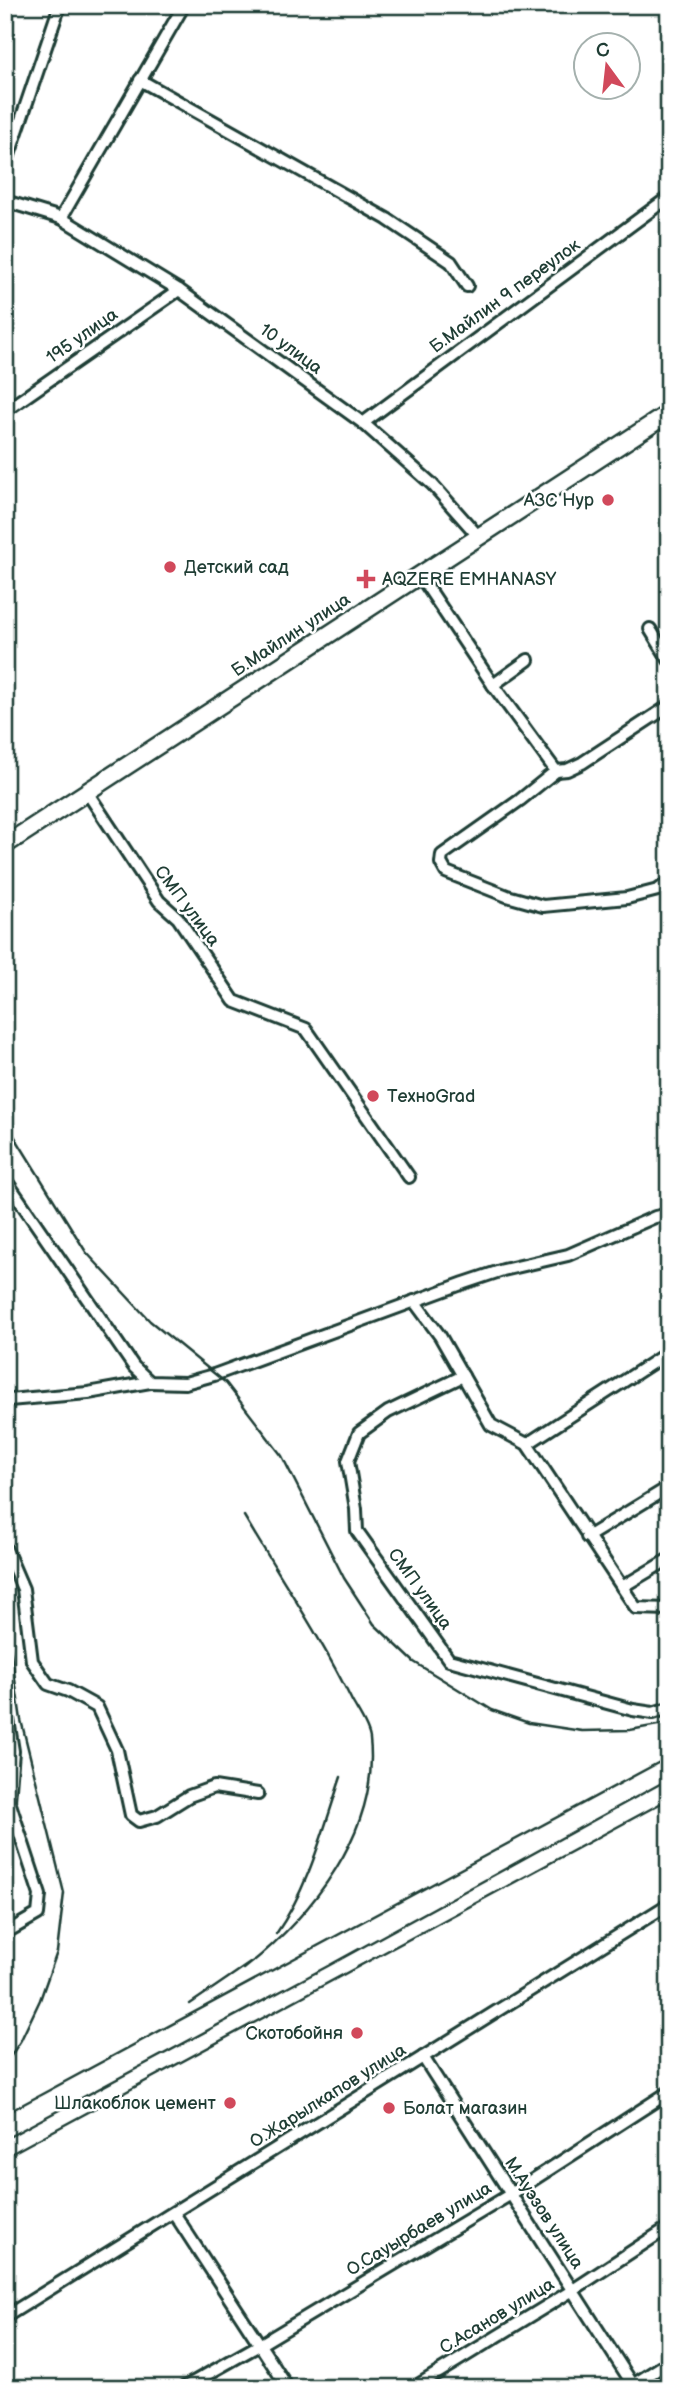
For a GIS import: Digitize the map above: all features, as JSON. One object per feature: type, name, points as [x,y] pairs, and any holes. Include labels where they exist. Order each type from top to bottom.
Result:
[{"type":"street","points":[[5,167],[60,5]]},
{"type":"street","points":[[61,218],[184,5]]},
{"type":"street","points":[[140,80],[387,219],[451,262],[467,286]]},
{"type":"street","name":"Б.Майлин 9 переулок","points":[[363,423],[669,198]]},
{"type":"street","name":"10 улица","points":[[5,201],[61,218],[179,290],[363,423],[432,484],[479,537]]},
{"type":"street","name":"195 улица","points":[[5,411],[179,290]]},
{"type":"street","name":"Б.Майлин улица","points":[[5,845],[669,413]]},
{"type":"street","points":[[419,574],[493,685],[556,771]]},
{"type":"street","points":[[650,629],[669,660]]},
{"type":"street","points":[[493,685],[528,660]]},
{"type":"street","points":[[669,706],[582,763],[567,770],[556,771],[442,855],[441,863],[446,872],[507,896],[542,906],[627,898],[658,890],[669,882]]},
{"type":"street","name":"СМП улица","points":[[87,792],[159,901],[178,918],[234,1001],[306,1029],[409,1177]]},
{"type":"street","points":[[5,1179],[134,1367],[150,1382]]},
{"type":"street","points":[[5,1403],[9,1400],[150,1382],[186,1383],[503,1270],[568,1255],[655,1217],[669,1214]]},
{"type":"street","points":[[414,1301],[440,1336],[491,1425],[527,1444],[636,1608],[669,1609]]},
{"type":"street","points":[[527,1444],[669,1352]]},
{"type":"street","name":"СМП улица","points":[[463,1376],[388,1412],[359,1433],[348,1461],[357,1531],[449,1660],[633,1710],[653,1713],[669,1709]]},
{"type":"street","points":[[587,1537],[669,1487]]},
{"type":"street","points":[[5,1547],[23,1589],[32,1661],[48,1684],[68,1691],[97,1707],[117,1750],[131,1815],[139,1821],[157,1816],[189,1796],[214,1787],[258,1794]]},
{"type":"street","points":[[622,1587],[669,1559]]},
{"type":"street","points":[[5,1701],[13,1751],[9,1801],[40,1895],[38,1914],[5,1933]]},
{"type":"street","name":"О.Жарылкапов улица","points":[[5,2317],[669,1904]]},
{"type":"street","name":"М.Ауэзов улица","points":[[423,2057],[632,2387]]},
{"type":"street","name":"О.Сауырбаев улица","points":[[183,2388],[511,2194],[669,2092]]},
{"type":"street","points":[[174,2213],[288,2388]]},
{"type":"street","name":"С.Асанов улица","points":[[413,2388],[573,2290],[669,2227]]},
{"type":"street","points":[[632,2387],[669,2362]]},
{"type":"railway","points":[[5,1121],[86,1252],[150,1321],[226,1383],[282,1456],[344,1578],[374,1624],[414,1662],[492,1710],[529,1723],[582,1731],[630,1730],[669,1723]]},
{"type":"railway","points":[[244,1516],[314,1630],[370,1739],[370,1773],[364,1806],[336,1869],[293,1924],[244,1969]]},
{"type":"railway","points":[[5,1612],[21,1720],[64,1893],[57,1952],[40,2000],[21,2040],[5,2065]]},
{"type":"railway","points":[[5,2114],[669,1757]]},
{"type":"railway","points":[[276,1934],[306,1878],[341,1777]]},
{"type":"railway","points":[[5,2139],[669,1779]]},
{"type":"railway","points":[[5,2157],[669,1799]]},
{"type":"railway","points":[[190,2004],[250,1963]]},
{"type":"place","name":"АЗС Нур","points":[[608,500]]},
{"type":"place","name":"Детский сад","points":[[170,567]]},
{"type":"place","name":"AQZERE EMHANASY","points":[[366,579]]},
{"type":"place","name":"ТехноGrad","points":[[373,1096]]},
{"type":"place","name":"Скотобойня","points":[[357,2033]]},
{"type":"place","name":"Шлакоблок цемент","points":[[230,2103]]},
{"type":"place","name":"Болат магазин","points":[[389,2108]]}]
